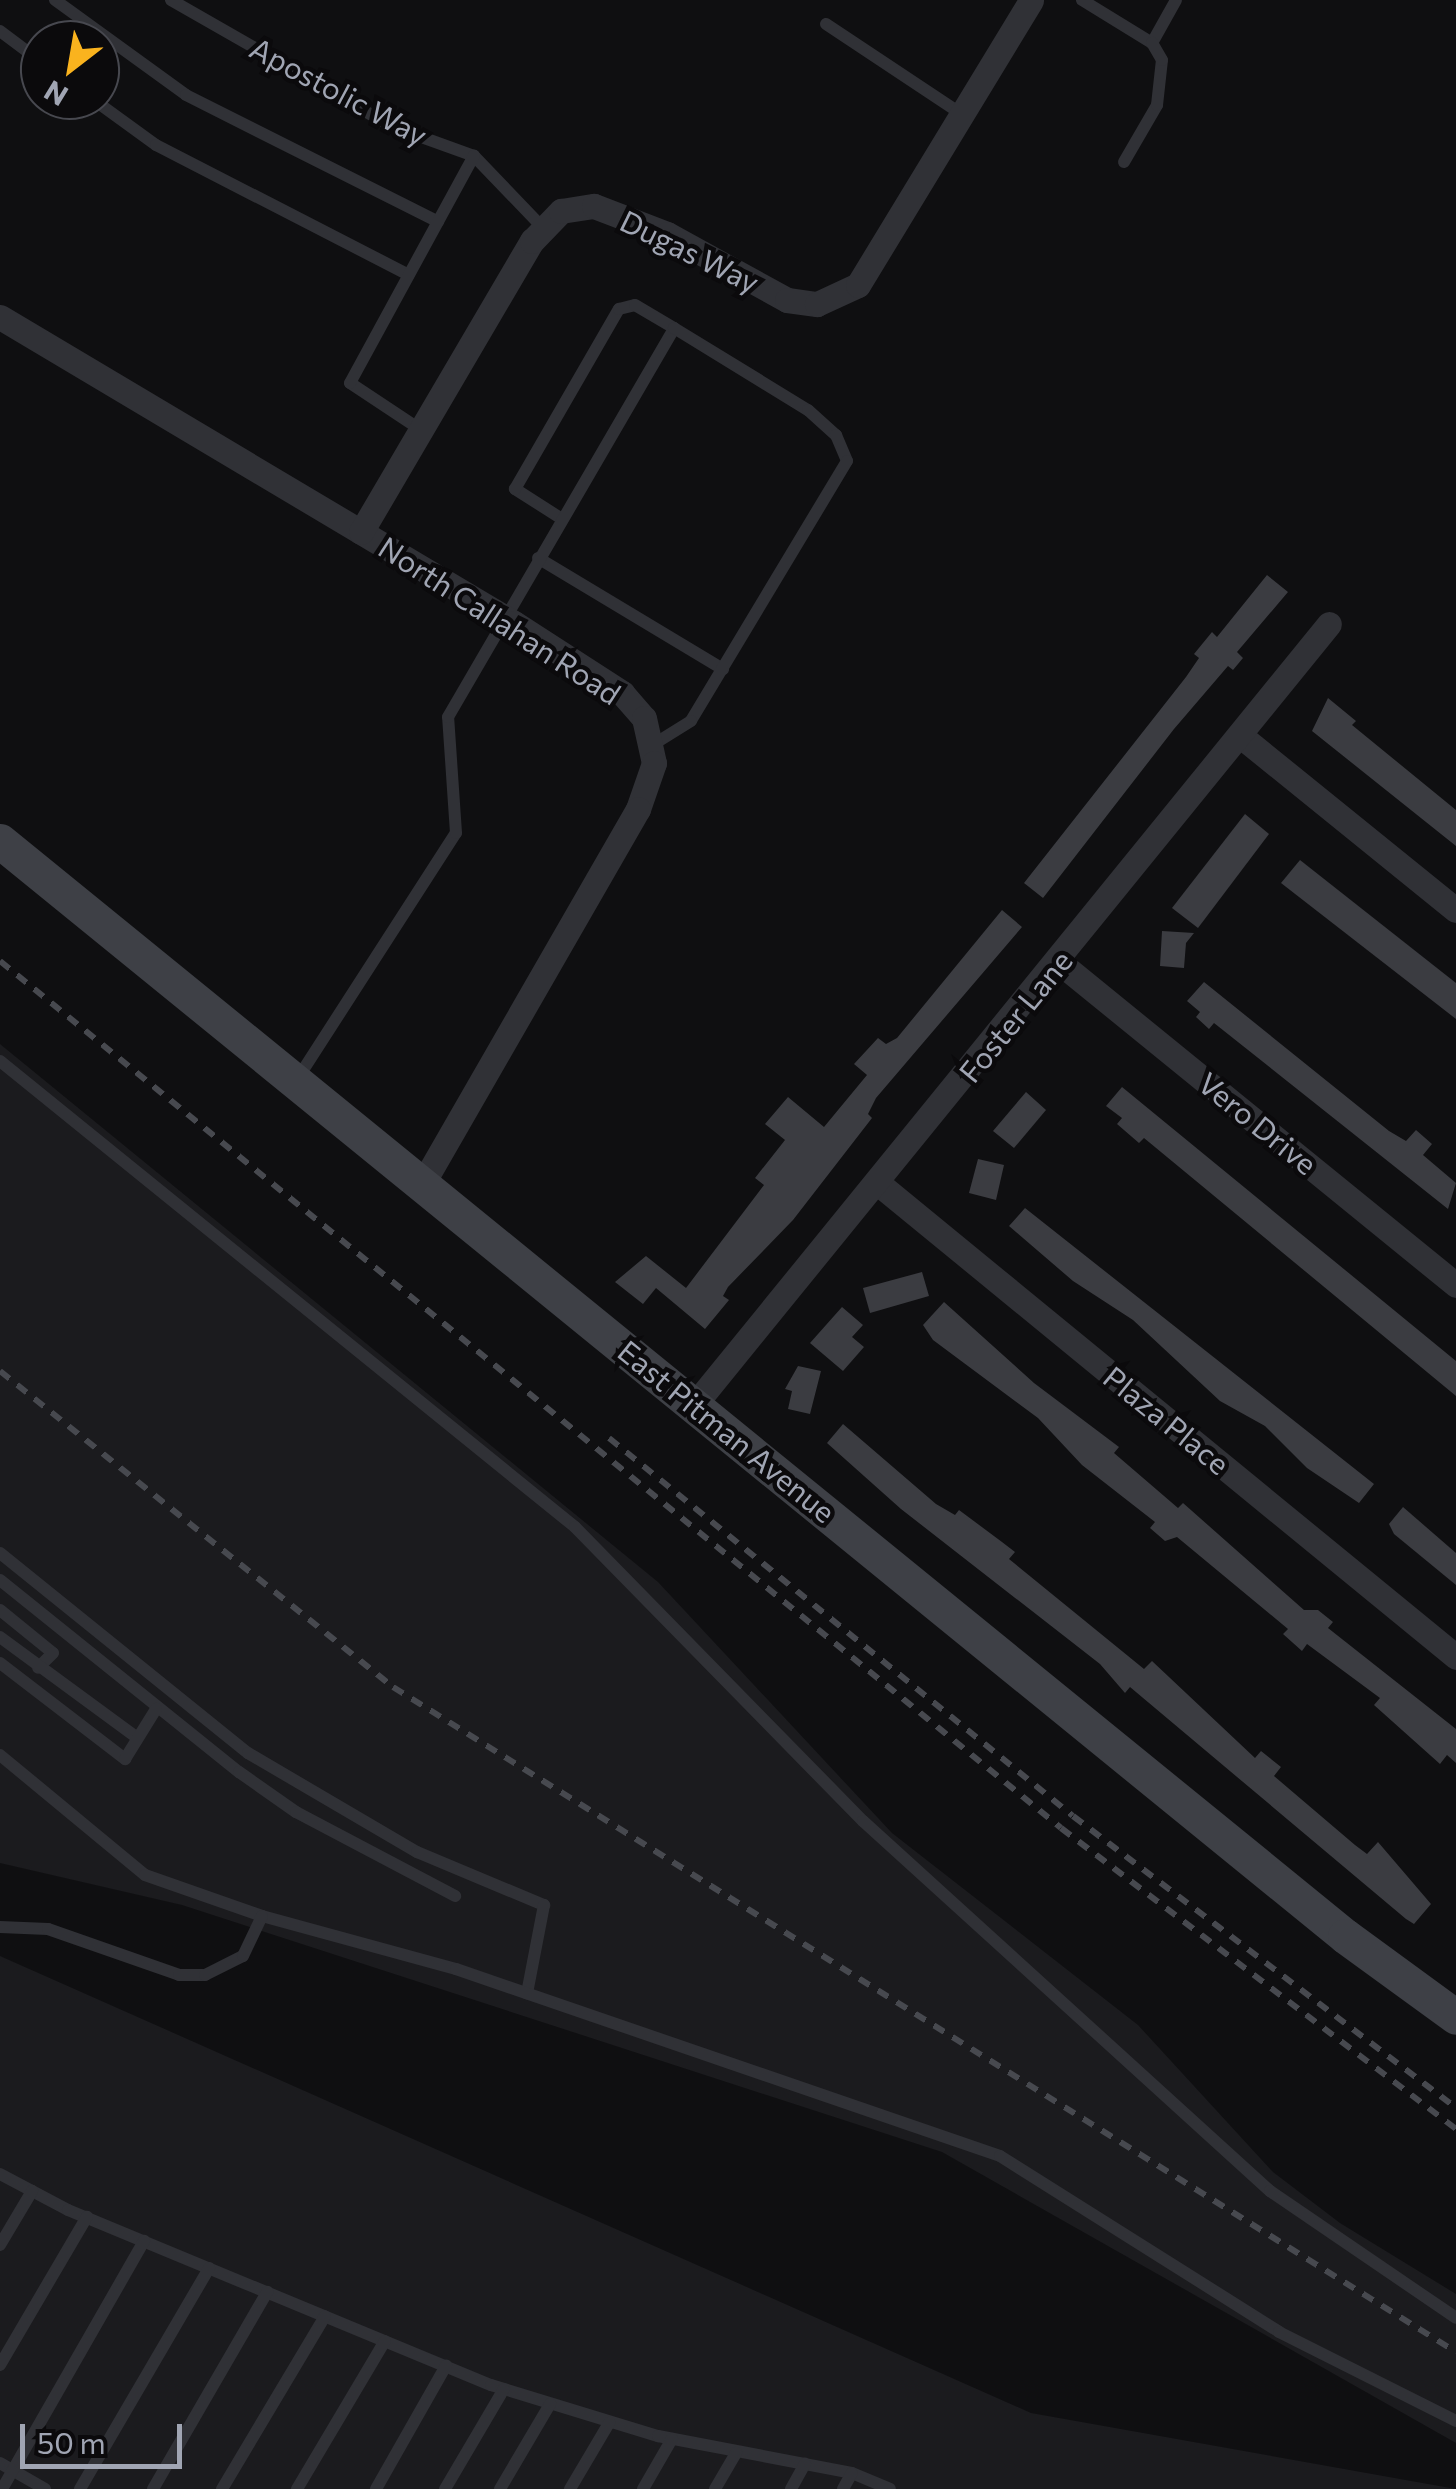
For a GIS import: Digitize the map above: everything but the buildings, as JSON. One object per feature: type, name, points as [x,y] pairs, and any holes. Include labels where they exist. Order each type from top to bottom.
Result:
[{"type":"street","name":"Dugas Way","points":[[544,229],[561,211],[594,206],[667,234],[787,300],[817,304],[858,286],[1031,0]]},
{"type":"street","points":[[361,532],[544,229]]},
{"type":"street","name":"North Callahan Road","points":[[0,317],[505,618],[622,693],[644,718],[654,744]]},
{"type":"street","name":"Foster Lane","points":[[695,1404],[879,1184],[1329,624]]},
{"type":"street","points":[[1242,737],[1456,910]]},
{"type":"street","points":[[422,1185],[638,809],[654,744]]},
{"type":"street","name":"East Pitman Avenue","points":[[0,841],[1345,1936],[1456,2017]]},
{"type":"street","name":"Vero Drive","points":[[1059,962],[1456,1285]]},
{"type":"street","name":"Plaza Place","points":[[879,1184],[1456,1657]]},
{"type":"lane","points":[[56,0],[186,96],[438,222]]},
{"type":"lane","name":"Apostolic Way","points":[[171,0],[391,126],[474,156],[544,229]]},
{"type":"lane","points":[[1082,0],[1097,4],[1152,43],[1162,60],[1157,105],[1124,162]]},
{"type":"lane","points":[[1152,43],[1176,0]]},
{"type":"lane","points":[[826,24],[963,115]]},
{"type":"lane","points":[[120,119],[156,145],[409,275]]},
{"type":"lane","points":[[421,430],[350,383],[474,156]]},
{"type":"lane","points":[[562,518],[515,489],[619,309],[636,304],[808,410],[836,435],[847,461],[691,720],[654,744]]},
{"type":"lane","points":[[296,1082],[456,833],[448,717],[674,328]]},
{"type":"lane","points":[[538,558],[722,668]]},
{"type":"lane","points":[[0,1061],[576,1527],[863,1821],[1035,1970],[1270,2191],[1456,2318]]},
{"type":"lane","points":[[0,1553],[248,1753],[418,1852],[544,1905],[526,1992]]},
{"type":"lane","points":[[0,1580],[156,1709],[296,1812],[455,1896]]},
{"type":"lane","points":[[0,1610],[53,1653],[38,1668]]},
{"type":"lane","points":[[0,1637],[135,1736]]},
{"type":"lane","points":[[0,1663],[125,1759],[135,1736],[156,1709]]},
{"type":"lane","points":[[0,1755],[145,1875],[262,1916],[526,1992],[1000,2156],[1279,2332],[1456,2421]]},
{"type":"lane","points":[[0,1928],[48,1929],[179,1975],[225,1968],[254,1939],[262,1916]]},
{"type":"lane","points":[[0,2174],[87,2218],[504,2389],[609,2423],[736,2453],[852,2474],[890,2489]]},
{"type":"lane","points":[[0,2245],[32,2191]]},
{"type":"lane","points":[[0,2365],[87,2218]]},
{"type":"lane","points":[[2,2489],[6,2466],[144,2241]]},
{"type":"lane","points":[[80,2489],[210,2268]]},
{"type":"lane","points":[[153,2489],[267,2292]]},
{"type":"lane","points":[[222,2489],[324,2316]]},
{"type":"lane","points":[[297,2489],[385,2341]]},
{"type":"lane","points":[[376,2489],[446,2366]]},
{"type":"lane","points":[[445,2489],[504,2389]]},
{"type":"lane","points":[[500,2489],[550,2404]]},
{"type":"lane","points":[[570,2489],[609,2423]]},
{"type":"lane","points":[[643,2489],[672,2439]]},
{"type":"lane","points":[[715,2489],[736,2453]]},
{"type":"lane","points":[[792,2489],[805,2464]]},
{"type":"lane","points":[[6,2466],[45,2489]]},
{"type":"lane","points":[[844,2489],[852,2474]]},
{"type":"shaded area","points":[[0,1044],[658,1582],[892,1833],[1138,2025],[1273,2172],[1340,2223],[1456,2294],[1456,2443],[942,2152],[182,1905],[0,1863]]},
{"type":"shaded area","points":[[0,1956],[1031,2413],[1456,2489],[0,2489]]},
{"type":"railway","points":[[0,961],[1061,1828],[1456,2129]]},
{"type":"railway","points":[[0,1371],[393,1687],[1456,2352]]},
{"type":"railway","points":[[609,1438],[1073,1816],[1456,2108]]}]
